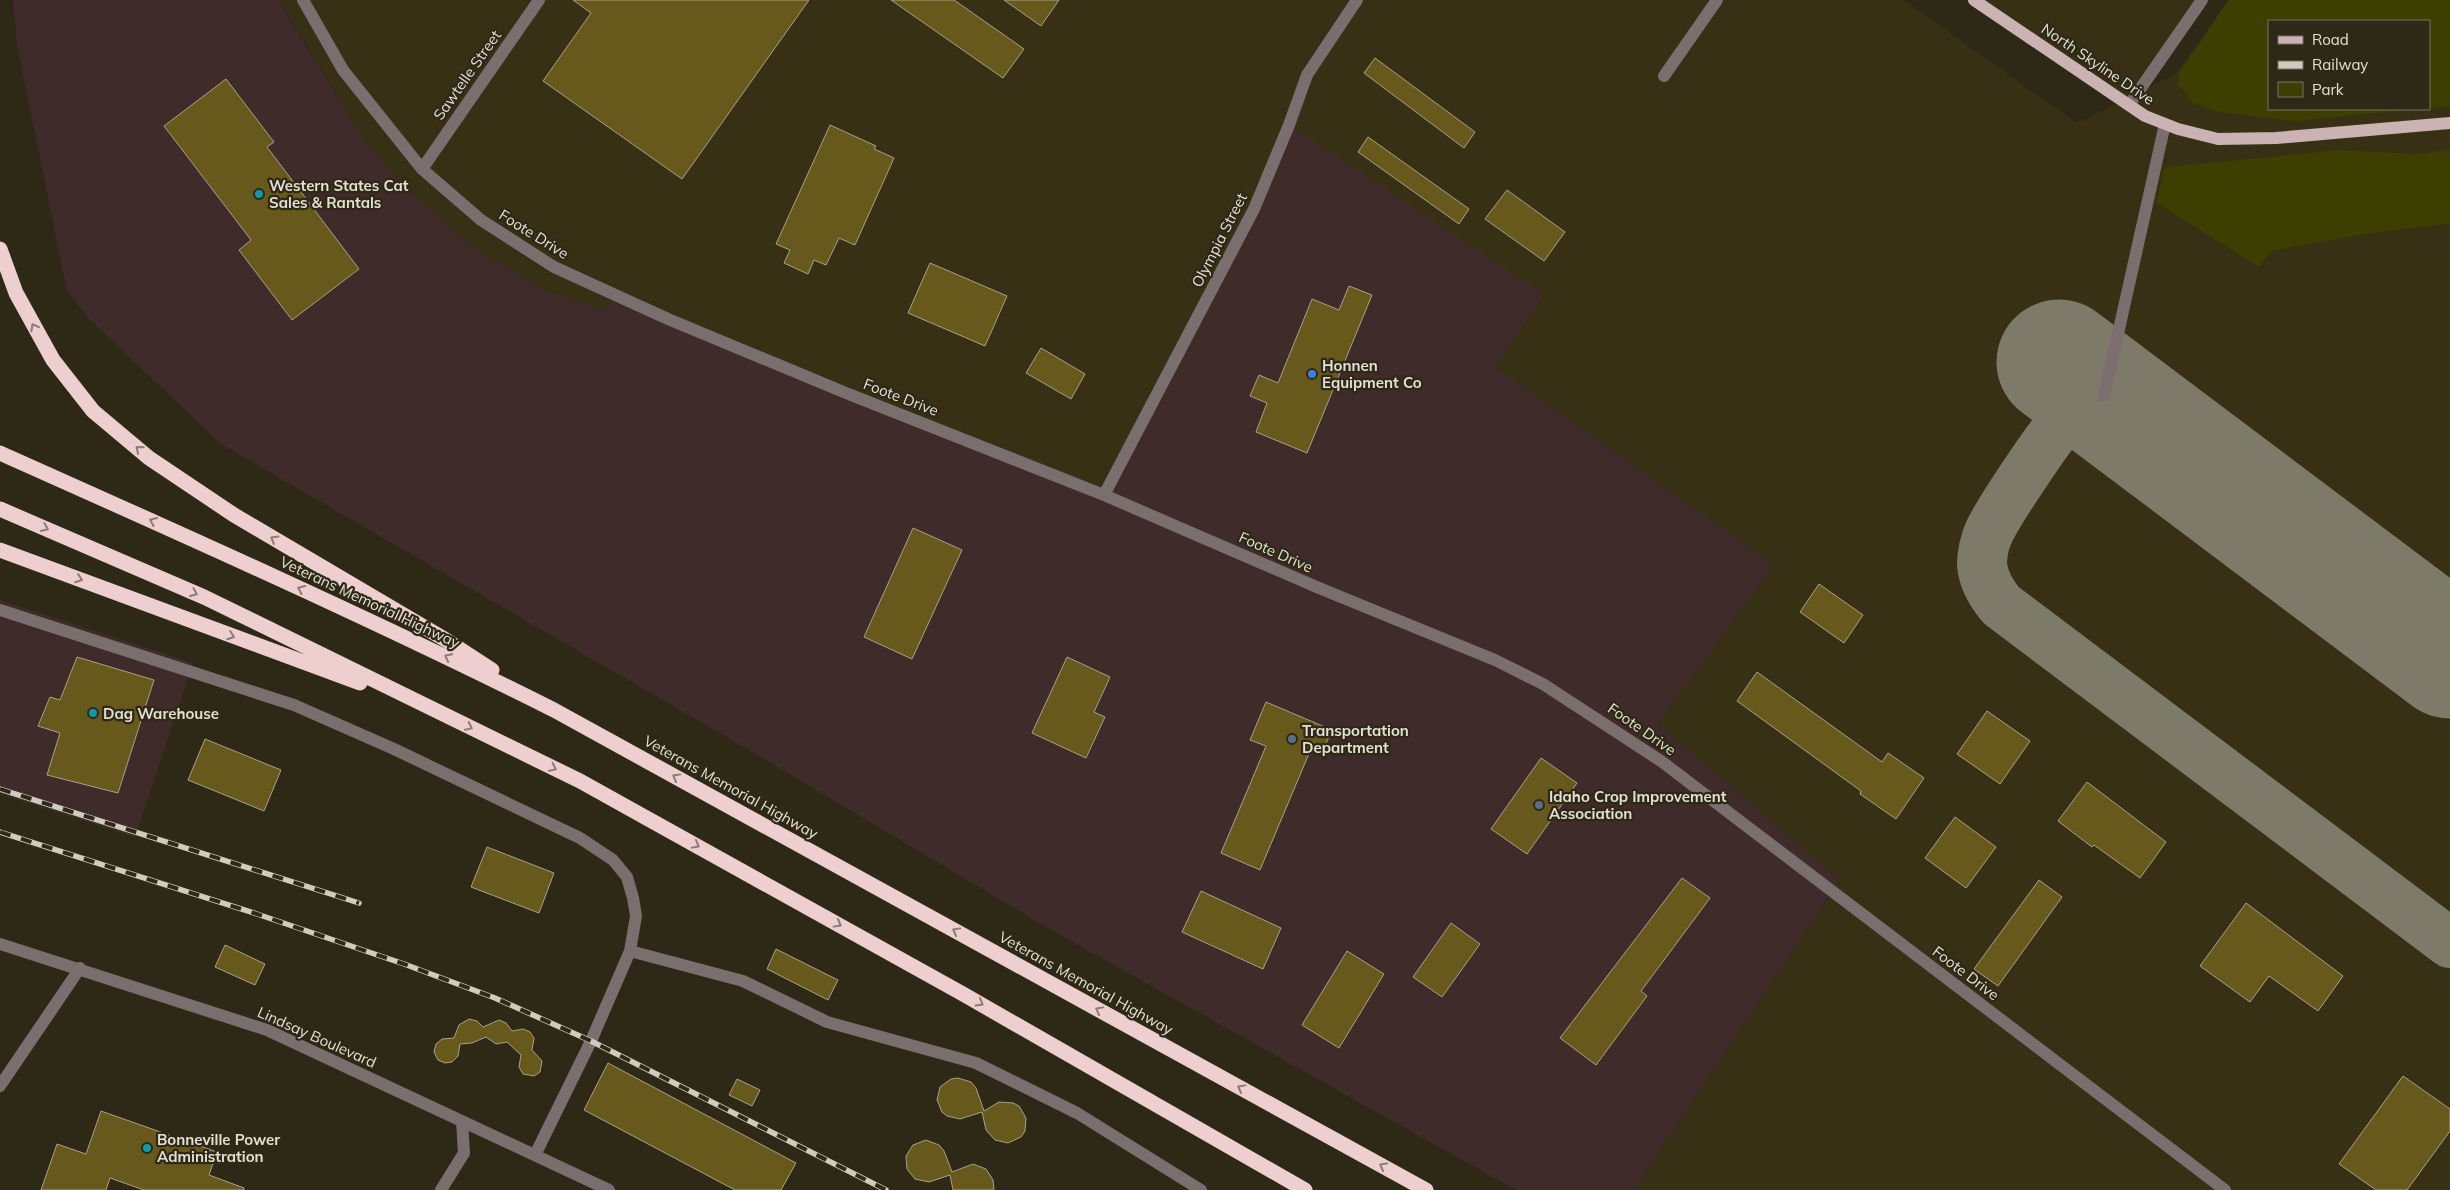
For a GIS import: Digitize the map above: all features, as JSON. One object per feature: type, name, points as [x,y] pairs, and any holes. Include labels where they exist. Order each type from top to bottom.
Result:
[{"type":"highway","points":[[0,249],[16,293],[53,360],[93,411],[149,458],[234,515],[446,640],[554,710]]},
{"type":"highway","name":"Veterans Memorial Highway","points":[[0,453],[191,538],[421,644],[554,710],[1426,1190]]},
{"type":"highway","points":[[0,509],[204,597],[589,786],[954,989],[1305,1190]]},
{"type":"highway","points":[[0,550],[429,707]]},
{"type":"main road","name":"North Skyline Drive","points":[[1974,0],[2145,116],[2164,124],[2218,139],[2276,138],[2450,123]]},
{"type":"street","name":"Foote Drive","points":[[303,0],[343,70],[422,169],[481,220],[554,267],[668,319],[828,386],[1104,495],[1319,588],[1495,660],[1543,684],[1661,761],[2225,1190]]},
{"type":"street","name":"Sawtelle Street","points":[[422,169],[539,0]]},
{"type":"street","name":"Olympia Street","points":[[1104,495],[1254,209],[1289,125],[1306,75],[1358,0]]},
{"type":"street","points":[[1664,76],[1717,0]]},
{"type":"street","points":[[2129,105],[2202,0]]},
{"type":"street","points":[[2104,396],[2164,124]]},
{"type":"street","points":[[0,610],[294,705],[394,749],[580,838],[613,860],[628,877],[636,916],[630,951],[591,1041],[535,1155]]},
{"type":"street","name":"Lindsay Boulevard","points":[[0,944],[80,968],[267,1030],[609,1190]]},
{"type":"street","points":[[630,951],[743,981],[827,1022],[976,1063],[1077,1113],[1201,1190]]},
{"type":"street","points":[[0,1086],[80,968]]},
{"type":"street","points":[[441,1190],[464,1153],[462,1121]]},
{"type":"shaded area","points":[[13,0],[278,0],[364,140],[410,193],[480,252],[545,290],[603,310],[618,296],[1104,494],[1289,125],[1544,295],[1495,367],[1774,565],[1658,724],[1840,880],[1633,1190],[1516,1190],[1044,926],[766,760],[221,444],[89,319],[67,291],[17,45]]},
{"type":"shaded area","points":[[279,0],[1904,0],[2077,123],[2122,101],[1976,0],[2202,0],[2139,92],[2177,73],[2228,0],[2450,0],[2450,1190],[1633,1190],[1840,880],[1658,724],[1774,565],[1494,366],[1543,295],[1104,495],[545,290],[480,252],[410,193],[364,140]]},
{"type":"shaded area","points":[[0,600],[193,663],[135,837],[0,794]]},
{"type":"green space","points":[[2229,0],[2450,0],[2450,106],[2430,108],[2430,20],[2268,20],[2268,110],[2408,110],[2294,121],[2214,111],[2193,103],[2178,84],[2179,73]]},
{"type":"green space","points":[[2338,150],[2416,154],[2450,150],[2450,223],[2365,234],[2271,251],[2259,267],[2157,203],[2163,171],[2167,167]]},
{"type":"building","points":[[573,0],[809,0],[682,179],[543,81],[591,13]]},
{"type":"building","points":[[891,0],[954,0],[1024,49],[1003,78]]},
{"type":"building","points":[[1004,0],[1059,0],[1041,26]]},
{"type":"building","points":[[1375,58],[1475,132],[1464,148],[1364,73]]},
{"type":"building","name":"Western States Cat Sales & Rantals","points":[[226,79],[274,142],[267,147],[359,269],[292,320],[239,250],[251,240],[164,126]]},
{"type":"building","points":[[830,125],[876,146],[874,149],[894,158],[855,245],[839,238],[826,265],[814,260],[808,274],[784,263],[790,250],[776,244]]},
{"type":"building","points":[[1368,137],[1469,209],[1459,224],[1358,152]]},
{"type":"building","points":[[1507,190],[1565,232],[1544,261],[1485,219]]},
{"type":"building","points":[[930,263],[1007,296],[985,346],[908,313]]},
{"type":"building","points":[[1349,286],[1372,295],[1307,453],[1256,432],[1267,403],[1250,396],[1259,375],[1278,383],[1312,299],[1339,310]]},
{"type":"building","points":[[1041,348],[1085,374],[1071,399],[1026,373]]},
{"type":"building","points":[[913,528],[962,550],[912,659],[864,637]]},
{"type":"building","points":[[1819,584],[1863,615],[1844,643],[1800,612]]},
{"type":"building","name":"Dag Warehouse","points":[[77,657],[154,680],[118,793],[47,775],[60,733],[38,726],[50,697],[60,700]]},
{"type":"building","points":[[1067,657],[1110,677],[1094,712],[1105,717],[1086,758],[1032,733]]},
{"type":"building","points":[[1757,672],[1882,762],[1888,753],[1924,778],[1896,819],[1860,794],[1861,791],[1737,701]]},
{"type":"building","points":[[1266,702],[1332,730],[1324,748],[1313,744],[1260,870],[1221,853],[1266,746],[1250,740]]},
{"type":"building","points":[[1987,711],[2030,741],[2000,784],[1957,754]]},
{"type":"building","points":[[205,739],[281,770],[264,811],[188,780]]},
{"type":"building","points":[[1541,758],[1577,783],[1527,854],[1491,829]]},
{"type":"building","points":[[2087,782],[2166,842],[2140,878],[2094,845],[2092,847],[2058,821]]},
{"type":"building","points":[[1955,817],[1996,847],[1966,888],[1925,858]]},
{"type":"building","points":[[487,847],[554,873],[539,913],[471,887]]},
{"type":"building","points":[[1682,878],[1710,898],[1641,991],[1647,996],[1596,1065],[1560,1038]]},
{"type":"building","points":[[2039,880],[2062,897],[1998,986],[1974,969]]},
{"type":"building","points":[[1201,891],[1281,928],[1263,969],[1182,932]]},
{"type":"building","points":[[2246,903],[2343,976],[2318,1011],[2269,976],[2250,1002],[2200,966]]},
{"type":"building","points":[[1451,923],[1480,944],[1442,997],[1413,977]]},
{"type":"building","points":[[225,945],[265,964],[255,985],[215,967]]},
{"type":"building","points":[[776,949],[838,980],[828,1000],[767,969]]},
{"type":"building","points":[[1347,951],[1384,974],[1339,1048],[1302,1025]]},
{"type":"building","points":[[469,1019],[477,1021],[483,1027],[499,1020],[506,1023],[512,1031],[523,1029],[530,1032],[534,1038],[532,1050],[542,1061],[540,1072],[534,1076],[523,1074],[519,1067],[521,1055],[507,1042],[496,1044],[486,1037],[472,1043],[460,1044],[458,1056],[452,1062],[445,1063],[438,1060],[434,1052],[436,1044],[442,1039],[454,1038],[459,1025]]},
{"type":"building","points":[[608,1063],[796,1163],[781,1190],[735,1190],[584,1110]]},
{"type":"building","points":[[2403,1076],[2450,1109],[2450,1131],[2407,1190],[2376,1190],[2339,1164]]},
{"type":"building","points":[[958,1078],[971,1082],[976,1088],[984,1111],[999,1102],[1013,1103],[1019,1106],[1026,1118],[1025,1131],[1021,1137],[1008,1143],[995,1140],[986,1130],[982,1112],[960,1119],[947,1116],[942,1112],[937,1100],[940,1087],[951,1079]]},
{"type":"building","points":[[737,1079],[760,1090],[752,1106],[729,1095]]},
{"type":"building","name":"Bonneville Power Administration","points":[[101,1111],[217,1152],[209,1175],[244,1188],[244,1190],[144,1190],[110,1178],[106,1190],[41,1190],[57,1144],[86,1154]]},
{"type":"building","points":[[926,1140],[939,1145],[944,1151],[952,1172],[973,1164],[986,1169],[993,1180],[994,1190],[953,1190],[950,1175],[929,1182],[915,1179],[907,1169],[906,1156],[913,1145]]},
{"type":"taxiway","points":[[2117,406],[2105,404],[2084,406],[2073,411],[2055,430],[1990,530],[1983,551],[1982,564],[1984,575],[1991,591],[2001,605],[2450,943]]},
{"type":"runway","points":[[2059,362],[2450,656]]},
{"type":"railway","points":[[0,789],[359,903]]},
{"type":"railway","points":[[0,832],[257,914],[404,964],[495,998],[591,1041],[886,1190]]},
{"type":"place","name":"Western States Cat Sales & Rantals","points":[[259,194]]},
{"type":"place","name":"Honnen Equipment Co","points":[[1312,374]]},
{"type":"place","name":"Dag Warehouse","points":[[93,713]]},
{"type":"place","name":"Transportation Department","points":[[1292,739]]},
{"type":"place","name":"Idaho Crop Improvement Association","points":[[1539,805]]},
{"type":"place","name":"Bonneville Power Administration","points":[[147,1148]]}]
